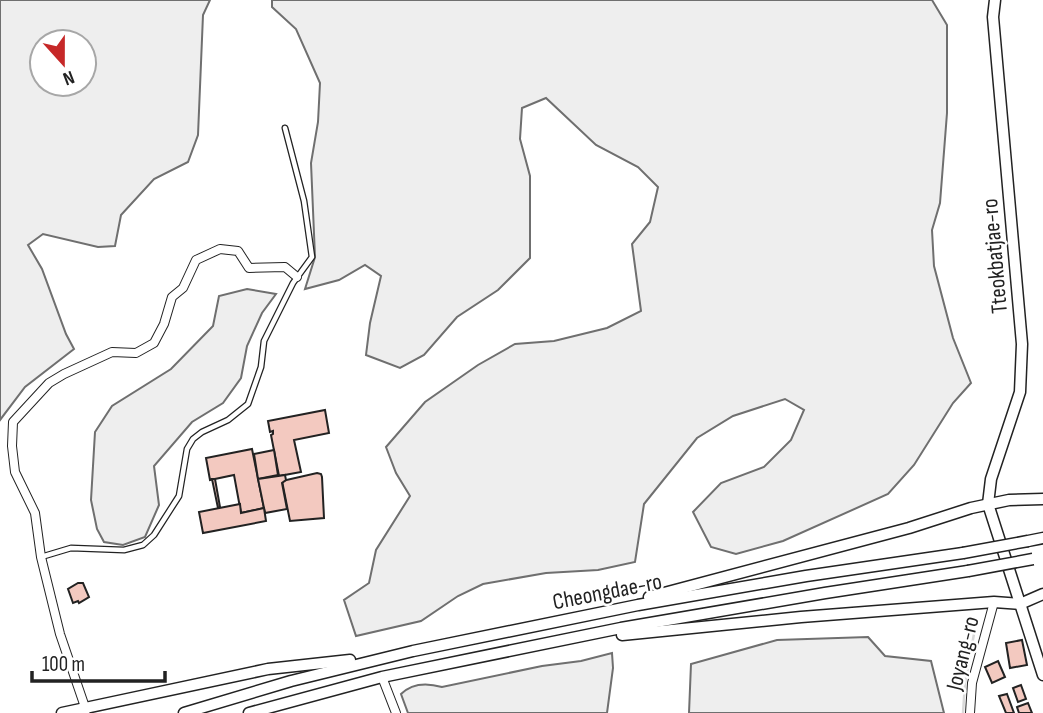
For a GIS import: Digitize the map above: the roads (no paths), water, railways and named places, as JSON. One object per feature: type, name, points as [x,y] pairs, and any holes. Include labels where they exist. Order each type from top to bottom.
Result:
[{"type":"street","name":"Tteokbatjae-ro","points":[[988,504],[991,479],[1020,392],[1022,344],[993,17],[995,0]]},
{"type":"street","points":[[86,710],[61,634],[41,556],[36,513],[15,472],[13,422],[49,383],[64,374],[112,352],[136,353],[154,343],[164,324],[172,298],[183,288],[196,260],[220,249],[238,251],[249,268],[285,267],[296,277]]},
{"type":"street","points":[[563,621],[909,528],[988,504],[1043,499]]},
{"type":"street","points":[[988,504],[1020,604],[1039,650],[1043,675]]},
{"type":"street","name":"Cheongdae-ro","points":[[184,713],[302,678],[391,656],[793,578],[963,553],[1043,538]]},
{"type":"street","name":"Cheongdae-ro","points":[[249,713],[382,677],[563,640],[727,609],[1038,558]]},
{"type":"street","points":[[563,640],[801,617],[994,602],[1020,604],[1043,594]]},
{"type":"street","name":"Joyang-ro","points":[[970,713],[972,684],[994,602]]},
{"type":"street","points":[[62,713],[268,669],[391,656]]},
{"type":"street","points":[[382,677],[396,713]]},
{"type":"lane","points":[[41,556],[71,548],[124,550],[144,545],[154,535],[179,496],[187,449],[194,439],[202,432],[228,420],[248,404],[261,367],[264,341],[296,277],[312,257],[310,228],[285,128]]},
{"type":"waterway","points":[[963,713],[965,683],[974,634]]}]
